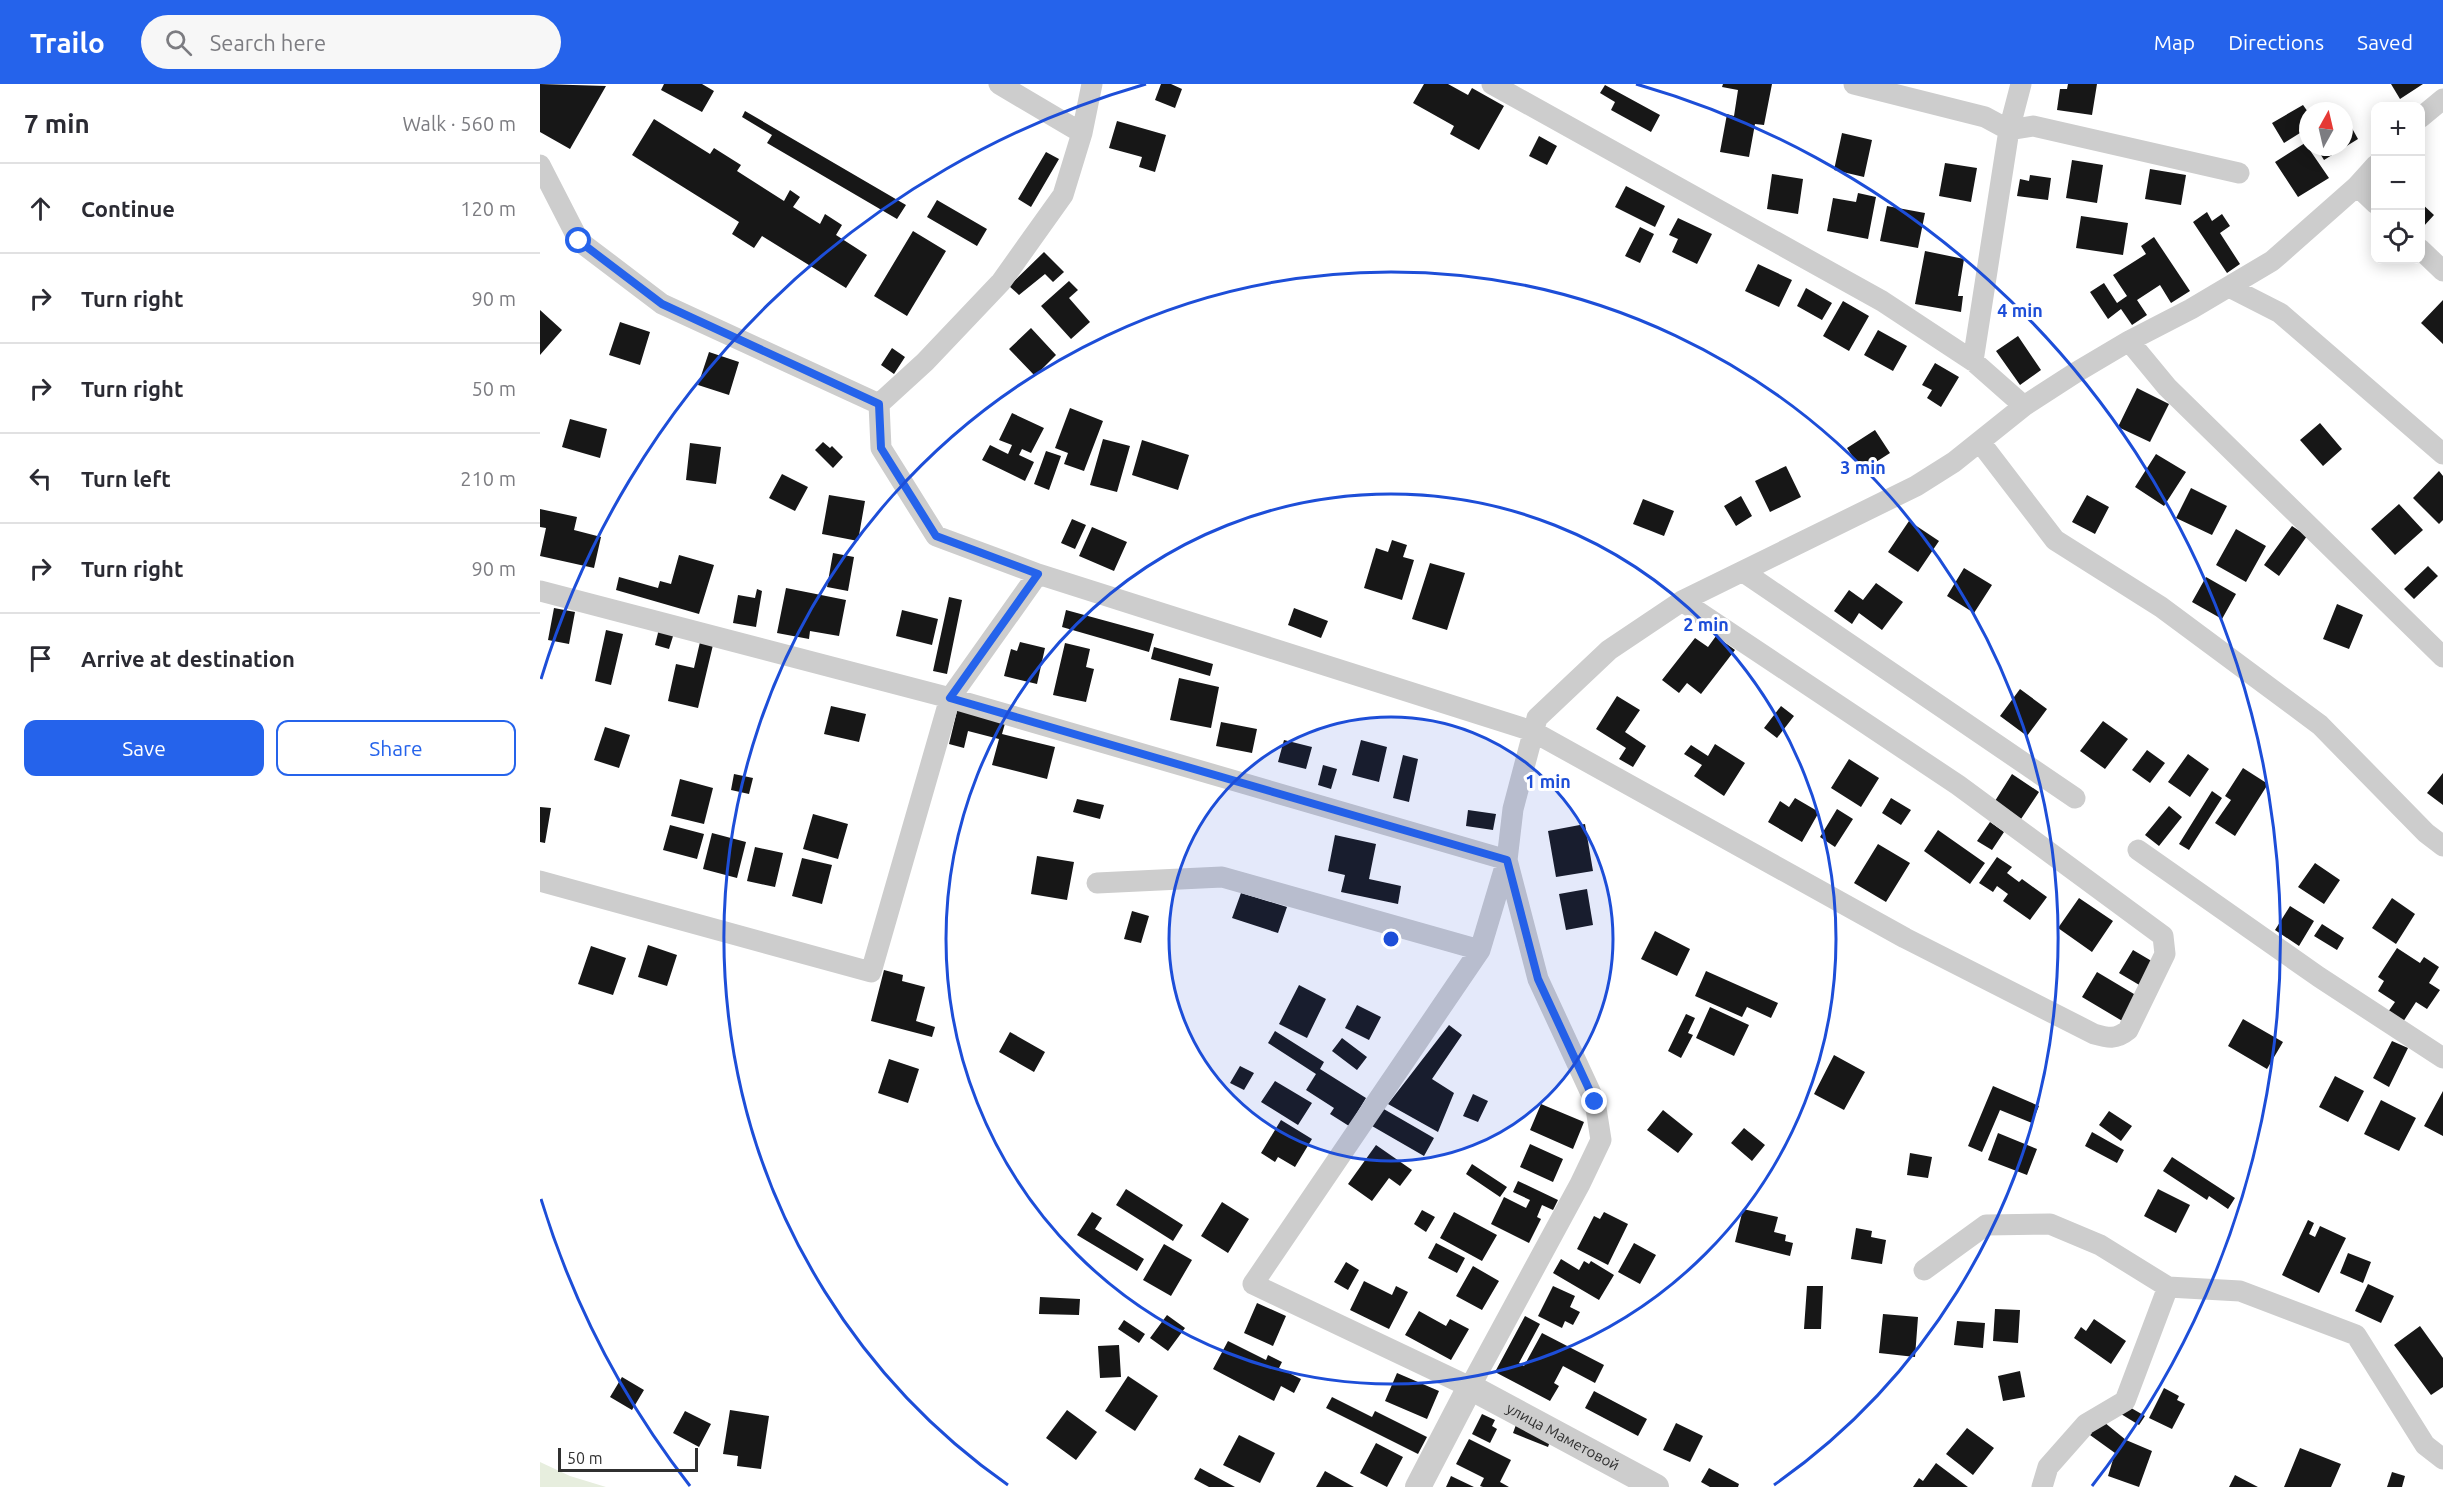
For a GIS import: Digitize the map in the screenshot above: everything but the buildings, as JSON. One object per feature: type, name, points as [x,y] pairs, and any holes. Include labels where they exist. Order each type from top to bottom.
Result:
[{"type":"street","points":[[999,84],[1082,133]]},
{"type":"street","points":[[879,404],[925,362],[1000,282],[1063,195],[1082,133],[1092,84]]},
{"type":"street","points":[[1492,84],[1882,301],[1973,361],[2024,406]]},
{"type":"street","points":[[1854,84],[1985,117],[2009,130],[2033,126],[2240,173]]},
{"type":"street","points":[[1973,361],[2009,130],[2021,84]]},
{"type":"street","points":[[2425,115],[2443,99]]},
{"type":"street","points":[[540,165],[579,241],[662,304],[879,404]]},
{"type":"street","points":[[1470,1387],[1253,1284],[1480,950],[1507,860],[1513,809],[1537,718],[1609,650],[1682,602],[1745,573],[1916,486],[1980,442],[2024,406],[2129,341],[2272,261],[2357,186],[2371,171]]},
{"type":"street","points":[[2357,186],[2371,199]]},
{"type":"street","points":[[2425,253],[2443,271]]},
{"type":"street","points":[[2229,287],[2280,313],[2443,454]]},
{"type":"street","points":[[2129,341],[2167,387],[2443,657]]},
{"type":"street","points":[[879,404],[881,448],[936,536],[1038,574],[1532,731],[1905,938],[2094,1034],[2111,1039],[2121,1036],[2128,1030],[2165,954],[2163,936],[1958,785],[1682,602]]},
{"type":"street","points":[[1980,442],[2055,540],[2161,607],[2320,725],[2426,833],[2443,846]]},
{"type":"street","points":[[1745,573],[2075,798]]},
{"type":"street","points":[[540,881],[871,972],[950,698],[1038,574]]},
{"type":"street","points":[[540,591],[950,698],[1507,860]]},
{"type":"street","points":[[2138,850],[2319,977],[2443,1058]]},
{"type":"street","points":[[1418,1487],[1580,1184],[1600,1140],[1595,1102],[1538,979],[1507,860]]},
{"type":"street","points":[[1097,883],[1222,877],[1480,950]]},
{"type":"street","points":[[1924,1270],[1986,1225],[2050,1224],[2100,1245],[2168,1287],[2240,1291],[2356,1335],[2425,1444],[2443,1459]]},
{"type":"street","points":[[2042,1487],[2048,1467],[2086,1424],[2125,1401],[2168,1287]]},
{"type":"street","name":"улица Маметовой","points":[[1470,1387],[1656,1487]]},
{"type":"green space","points":[[540,1462],[570,1476],[606,1487],[540,1487]]},
{"type":"route","points":[[579,241],[662,304],[879,404],[881,448],[936,536],[1038,574],[950,698],[1507,860],[1538,979],[1595,1102]]}]
